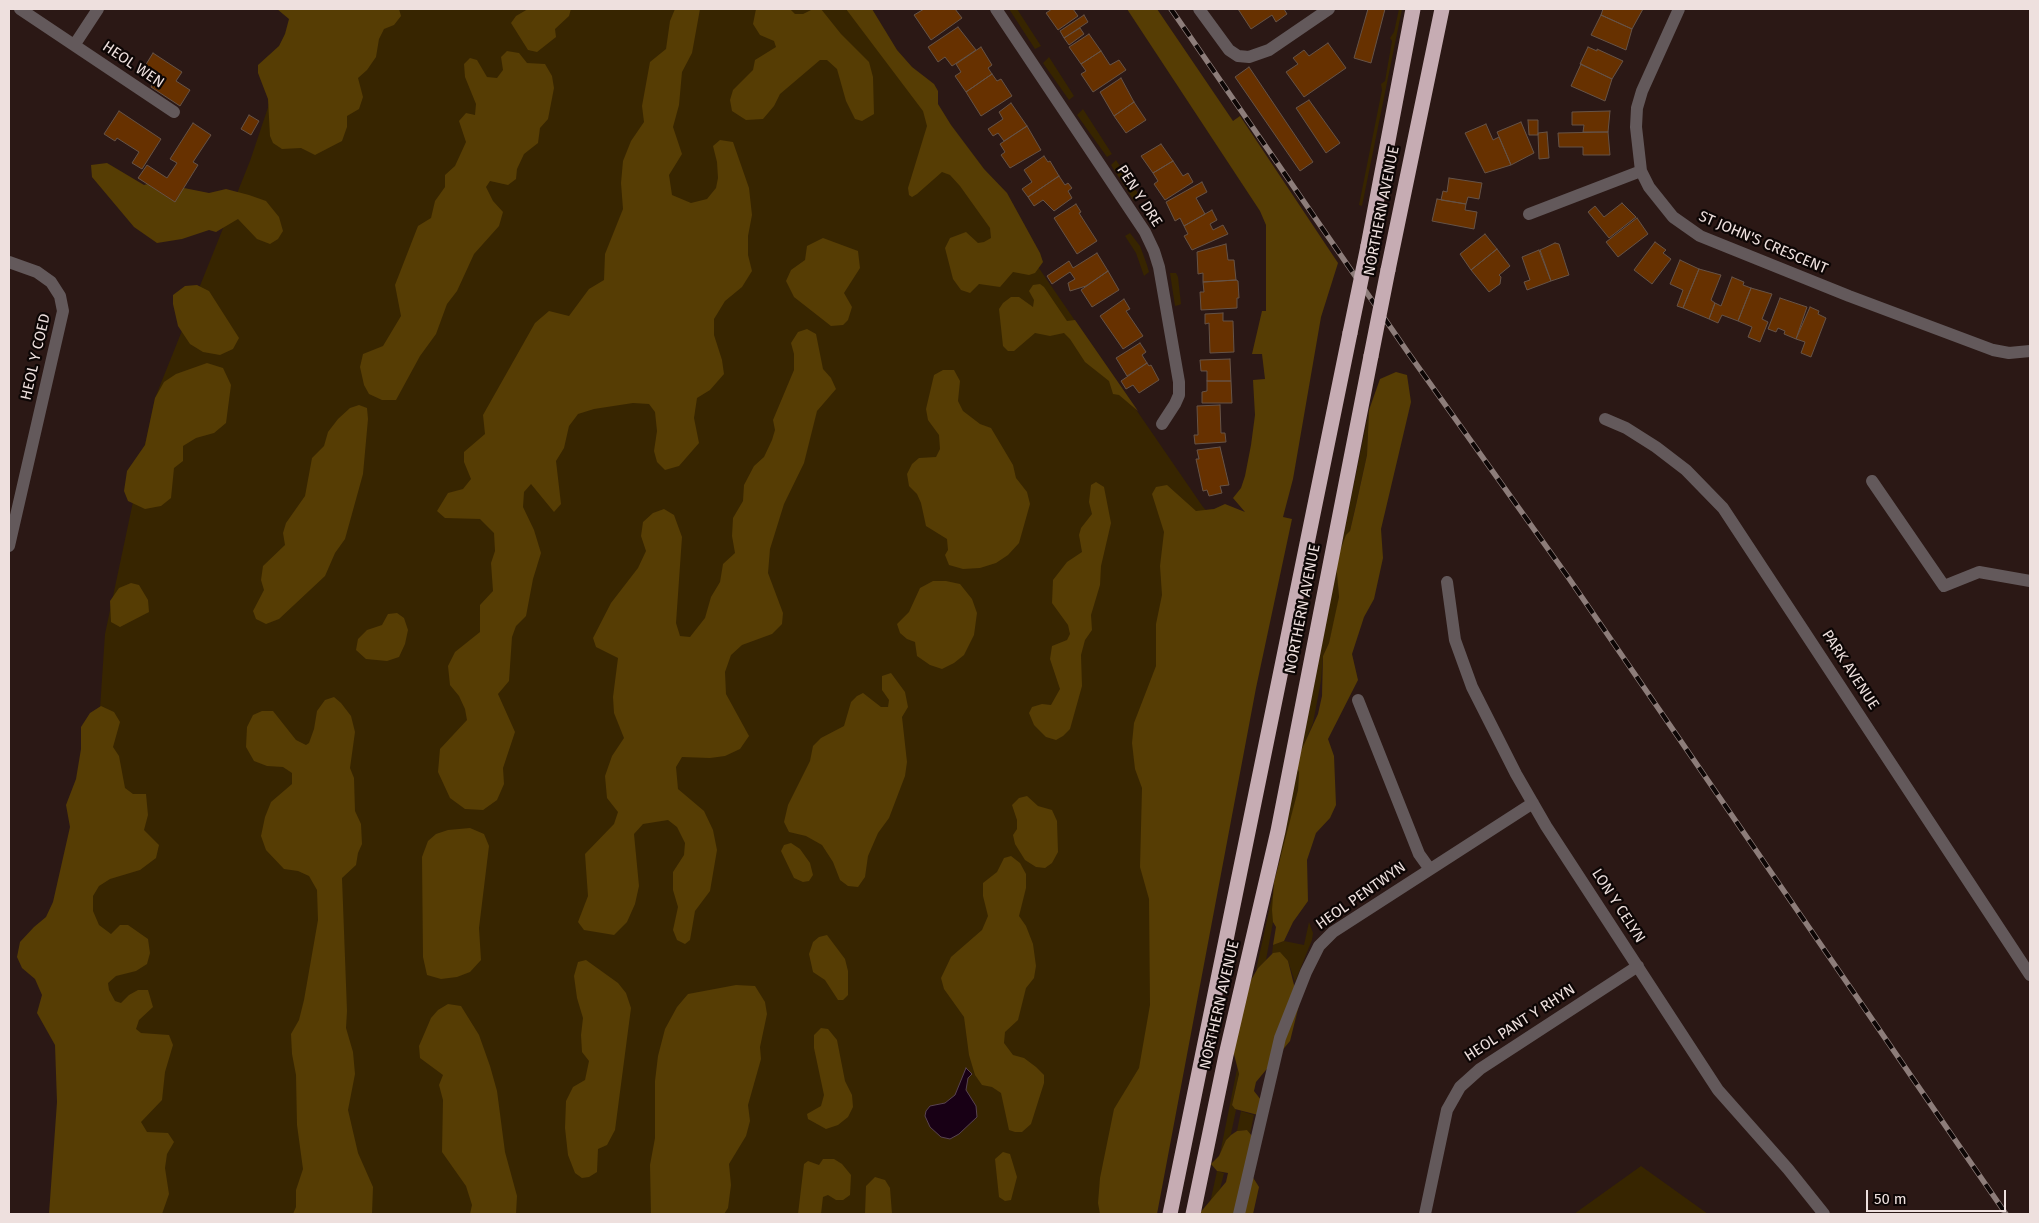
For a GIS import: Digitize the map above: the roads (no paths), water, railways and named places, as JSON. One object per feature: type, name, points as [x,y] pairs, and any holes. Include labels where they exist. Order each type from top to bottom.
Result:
[{"type":"highway","name":"NORTHERN AVENUE","points":[[1170,1214],[1368,246],[1413,9]]},
{"type":"highway","name":"NORTHERN AVENUE","points":[[1194,1214],[1226,1055],[1278,831],[1388,270],[1442,9]]},
{"type":"street","name":"HEOL WEN","points":[[20,9],[174,112]]},
{"type":"street","points":[[75,44],[98,9]]},
{"type":"street","name":"PEN Y DRE","points":[[996,9],[1140,225],[1154,252],[1159,267],[1179,382],[1179,395],[1162,424]]},
{"type":"street","points":[[1199,9],[1221,42],[1238,56],[1249,57],[1269,50],[1329,9]]},
{"type":"street","name":"ST JOHN'S CRESCENT","points":[[1679,9],[1642,91],[1637,108],[1637,148],[1641,171],[1649,188],[1672,217],[1700,236],[1849,296],[1993,350],[2009,353],[2030,351]]},
{"type":"street","points":[[1530,214],[1641,171]]},
{"type":"street","name":"HEOL Y COED","points":[[9,262],[37,272],[51,282],[60,296],[63,311],[14,492],[9,546]]},
{"type":"street","name":"PARK AVENUE","points":[[1605,419],[1626,428],[1656,447],[1686,470],[1723,508],[2030,975]]},
{"type":"street","points":[[1872,481],[1944,586],[1979,572],[2030,581]]},
{"type":"street","name":"LON Y CELYN","points":[[1447,582],[1455,640],[1463,664],[1487,719],[1533,802],[1718,1090],[1788,1169],[1824,1214]]},
{"type":"street","points":[[1358,700],[1419,854],[1429,868]]},
{"type":"street","name":"HEOL PENTWYN","points":[[1239,1214],[1280,1038],[1314,955],[1333,932],[1533,802]]},
{"type":"street","name":"HEOL PANT Y RHYN","points":[[1425,1214],[1447,1110],[1460,1087],[1480,1068],[1638,966]]},
{"type":"railway","points":[[1171,9],[1409,354],[1568,577],[2006,1214]]}]
